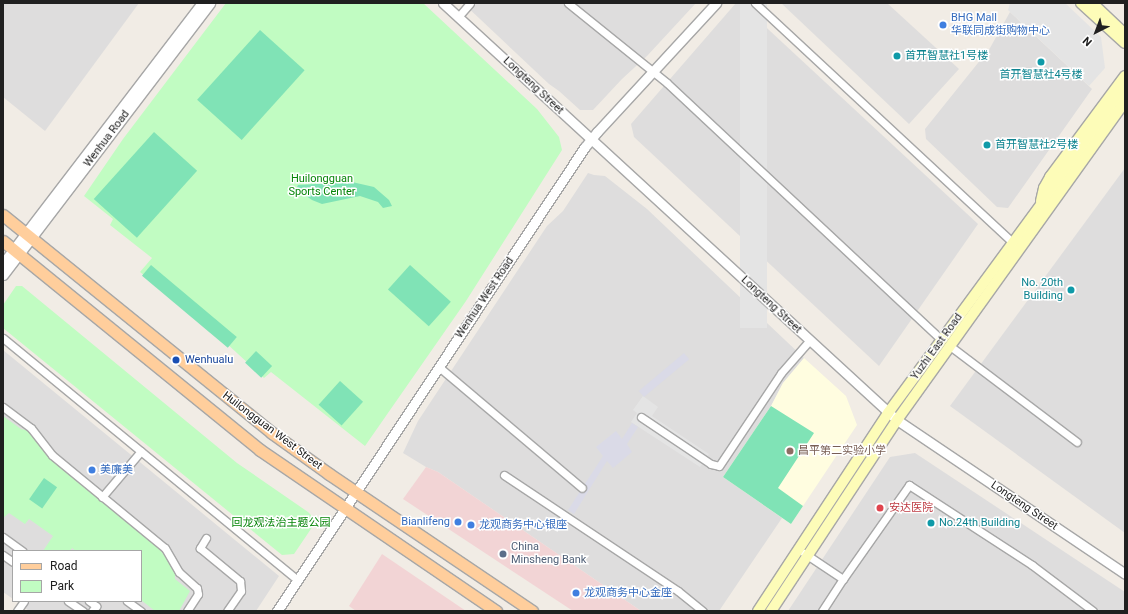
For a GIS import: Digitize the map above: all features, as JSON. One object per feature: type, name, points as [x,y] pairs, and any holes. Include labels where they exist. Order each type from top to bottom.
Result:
[{"type":"main road","points":[[1081,3],[1125,43]]},
{"type":"main road","points":[[1092,3],[1125,34]]},
{"type":"main road","points":[[1040,214],[1050,177],[1125,76]]},
{"type":"main road","name":"Yuzhi East Road","points":[[770,611],[1013,243],[1040,214],[1125,90]]},
{"type":"main road","name":"Yuzhi East Road","points":[[758,611],[888,413],[946,343],[1040,214],[1125,102]]},
{"type":"main road","points":[[1040,214],[1068,192],[1125,113]]},
{"type":"main road","name":"Huilongguan West Street","points":[[3,215],[251,417],[356,493],[532,611]]},
{"type":"main road","name":"Huilongguan West Street","points":[[3,241],[260,450],[496,611]]},
{"type":"street","name":"Wenhua Road","points":[[3,275],[16,252],[202,3]]},
{"type":"street","name":"Wenhua Road","points":[[28,236],[210,3]]},
{"type":"street","name":"Longteng Street","points":[[443,3],[888,413],[1125,574]]},
{"type":"street","points":[[458,16],[470,3]]},
{"type":"street","points":[[568,3],[652,72],[946,343],[1078,442]]},
{"type":"street","name":"Wenhua West Road","points":[[277,611],[591,139],[716,3]]},
{"type":"street","points":[[755,3],[1013,243]]},
{"type":"street","name":"Wenhua Road","points":[[3,262],[16,252]]},
{"type":"street","points":[[3,338],[298,580]]},
{"type":"street","points":[[641,417],[711,464],[719,466],[781,372],[809,340]]},
{"type":"street","points":[[439,367],[582,488]]},
{"type":"street","points":[[3,407],[31,428],[52,455],[165,548],[179,572],[197,588],[198,594],[188,611]]},
{"type":"street","points":[[102,497],[141,451]]},
{"type":"street","points":[[504,475],[678,591],[703,611]]},
{"type":"street","points":[[822,611],[843,578],[909,486],[1032,565],[1093,611]]},
{"type":"street","points":[[3,537],[21,550]]},
{"type":"street","points":[[206,538],[200,548],[240,581],[241,591],[227,611]]},
{"type":"street","points":[[799,549],[843,578]]},
{"type":"street","points":[[3,555],[12,561]]},
{"type":"street","points":[[17,611],[23,602]]},
{"type":"street","points":[[70,602],[83,611]]},
{"type":"street","points":[[128,602],[141,611]]},
{"type":"shaded area","points":[[3,3],[139,3],[45,131],[3,97]]},
{"type":"shaded area","points":[[463,3],[696,3],[647,56],[622,79],[593,110],[580,110],[549,84]]},
{"type":"shaded area","points":[[736,3],[740,3],[978,224],[879,366],[634,137],[631,124]]},
{"type":"shaded area","points":[[740,3],[767,3],[767,328],[740,328]]},
{"type":"shaded area","points":[[781,3],[887,3],[959,69],[909,124]]},
{"type":"shaded area","points":[[1010,3],[1065,3],[1101,37],[1105,68],[1089,86],[1008,10]]},
{"type":"shaded area","points":[[1010,12],[1092,89],[1008,208],[997,207],[926,139],[925,129],[990,48]]},
{"type":"shaded area","points":[[1125,168],[1125,533],[950,406]]},
{"type":"shaded area","points":[[588,173],[605,176],[647,209],[804,358],[783,383],[771,406],[724,477],[782,518],[719,611],[641,611],[438,472],[426,467],[403,453],[418,421],[547,226],[563,211]]},
{"type":"shaded area","points":[[3,350],[279,576],[256,611],[29,611],[17,602],[142,602],[142,550],[12,550],[12,598],[3,592]]},
{"type":"shaded area","points":[[684,353],[689,359],[644,397],[639,391]]},
{"type":"shaded area","name":"昌平第二实验小学","points":[[804,358],[846,396],[857,425],[791,524],[723,477],[771,406],[783,383]]},
{"type":"shaded area","points":[[643,396],[658,407],[652,416],[709,454],[700,467],[631,422],[637,413],[633,410]]},
{"type":"shaded area","points":[[632,423],[638,427],[627,444],[632,452],[613,468],[607,461],[574,514],[568,510],[603,456],[596,447],[616,431],[622,439]]},
{"type":"shaded area","points":[[915,453],[1125,592],[1125,611],[788,611],[890,457]]},
{"type":"shaded area","points":[[426,467],[438,472],[641,611],[573,611],[403,499]]},
{"type":"shaded area","points":[[382,554],[466,611],[356,611],[349,606]]},
{"type":"green space","name":"Huilongguan Sports Center","points":[[226,3],[423,3],[537,109],[559,137],[562,150],[466,301],[365,446],[271,372],[264,378],[225,342],[140,272],[152,258],[110,225],[113,219],[84,196],[123,139]]},
{"type":"green space","points":[[260,30],[305,70],[242,140],[197,100]]},
{"type":"green space","points":[[154,132],[197,171],[137,238],[94,199]]},
{"type":"green space","points":[[352,182],[374,187],[389,200],[392,206],[383,208],[378,202],[360,196],[322,204],[312,200],[296,189],[298,185]]},
{"type":"green space","points":[[151,265],[237,337],[228,348],[142,276]]},
{"type":"green space","points":[[410,265],[451,302],[429,326],[388,290]]},
{"type":"green space","name":"回龙观法治主题公园","points":[[16,286],[22,286],[237,463],[308,512],[314,518],[315,523],[294,554],[282,555],[3,328],[3,305]]},
{"type":"green space","points":[[256,351],[272,366],[261,378],[245,363]]},
{"type":"green space","points":[[340,381],[363,402],[342,426],[319,405]]},
{"type":"green space","points":[[771,406],[814,433],[778,488],[803,506],[791,524],[723,477]]},
{"type":"green space","points":[[3,416],[21,429],[30,431],[37,439],[43,450],[58,465],[154,543],[170,562],[175,571],[175,579],[190,591],[179,611],[155,611],[142,601],[142,550],[75,550],[72,548],[71,550],[44,550],[53,536],[29,519],[25,524],[9,513],[3,518]]},
{"type":"green space","points":[[44,478],[57,487],[42,508],[29,499]]},
{"type":"place","name":"BHG Mall 华联同成街购物中心","points":[[943,25]]},
{"type":"place","name":"首开智慧社1号楼","points":[[897,56]]},
{"type":"place","name":"首开智慧社4号楼","points":[[1041,62]]},
{"type":"place","name":"首开智慧社2号楼","points":[[987,145]]},
{"type":"place","name":"No. 20th Building","points":[[1071,290]]},
{"type":"place","name":"Wenhualu","points":[[176,360]]},
{"type":"place","name":"昌平第二实验小学","points":[[790,451]]},
{"type":"place","name":"美廉美","points":[[92,470]]},
{"type":"place","name":"安达医院","points":[[880,508]]},
{"type":"place","name":"Bianlifeng","points":[[458,522]]},
{"type":"place","name":"No.24th Building","points":[[931,523]]},
{"type":"place","name":"龙观商务中心银座","points":[[471,525]]},
{"type":"place","name":"China Minsheng Bank","points":[[503,554]]},
{"type":"place","name":"龙观商务中心金座","points":[[576,593]]}]
